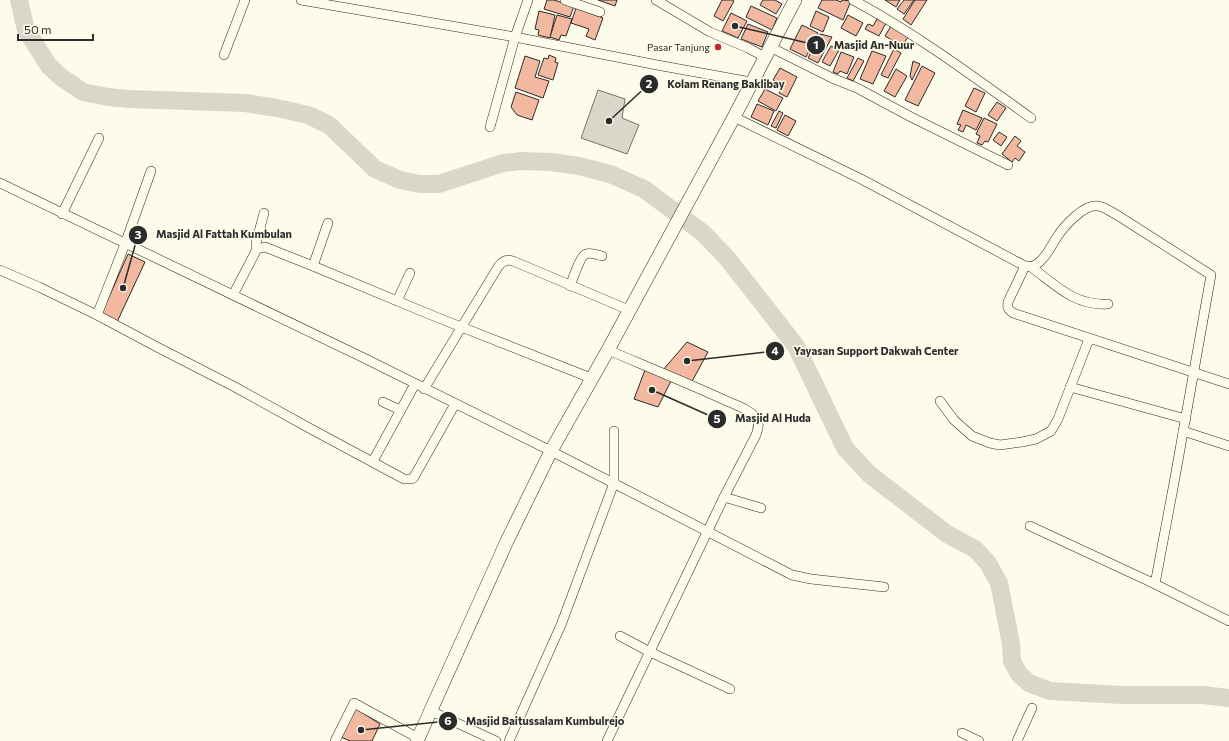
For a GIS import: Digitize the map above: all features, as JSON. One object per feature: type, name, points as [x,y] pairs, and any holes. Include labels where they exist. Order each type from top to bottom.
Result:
[{"type":"main road","points":[[418,740],[504,548],[551,451],[608,350],[734,117],[795,0]]},
{"type":"street","points":[[224,55],[245,0]]},
{"type":"street","points":[[301,0],[515,37],[751,82]]},
{"type":"street","points":[[490,127],[515,37],[528,0]]},
{"type":"street","points":[[565,0],[600,12]]},
{"type":"street","points":[[656,0],[710,32],[748,48],[768,52],[857,88],[911,117],[1008,165]]},
{"type":"street","points":[[858,1],[968,73],[1031,118]]},
{"type":"street","points":[[734,117],[861,179],[1028,266],[1068,295],[1092,304],[1108,304]]},
{"type":"street","points":[[62,214],[99,138]]},
{"type":"street","points":[[97,315],[126,244],[151,171]]},
{"type":"street","points":[[0,183],[551,451],[781,569],[802,578],[884,587]]},
{"type":"street","points":[[1028,266],[1036,265],[1045,256],[1058,235],[1079,213],[1092,206],[1104,208],[1117,215],[1211,275],[1155,584]]},
{"type":"street","points":[[233,295],[257,249],[256,243],[264,212]]},
{"type":"street","points":[[313,266],[328,223]]},
{"type":"street","points":[[257,249],[265,247],[592,378]]},
{"type":"street","points":[[570,286],[585,254],[589,253],[602,256]]},
{"type":"street","points":[[424,389],[461,326],[498,267],[504,261],[514,261],[629,310]]},
{"type":"street","points":[[1028,266],[1008,302],[1008,310],[1013,313],[1229,384]]},
{"type":"street","points":[[0,270],[97,315],[164,351],[235,386],[311,429],[404,478],[412,479],[414,477],[455,404]]},
{"type":"street","points":[[397,301],[410,273]]},
{"type":"street","points":[[940,401],[954,420],[972,436],[1000,445],[1029,441],[1051,431],[1058,419],[1089,339]]},
{"type":"street","points":[[607,741],[709,531],[724,496],[756,435],[758,428],[758,422],[749,412],[717,396],[608,350]]},
{"type":"street","points":[[372,461],[415,384]]},
{"type":"street","points":[[1070,387],[1186,419]]},
{"type":"street","points":[[383,402],[400,410]]},
{"type":"street","points":[[509,741],[561,625],[614,483],[614,431]]},
{"type":"street","points":[[1183,431],[1229,446]]},
{"type":"street","points":[[724,496],[761,508]]},
{"type":"street","points":[[1030,526],[1155,584],[1229,621]]},
{"type":"street","points":[[620,636],[650,652],[730,689]]},
{"type":"street","points":[[335,741],[354,703],[418,740]]},
{"type":"street","points":[[1017,741],[1032,708]]},
{"type":"street","points":[[431,711],[496,741]]},
{"type":"street","points":[[962,733],[979,741]]},
{"type":"shaded area","points":[[598,90],[625,99],[622,118],[639,125],[627,154],[581,138]]},
{"type":"building","points":[[547,0],[554,0],[574,6],[570,17],[544,9]]},
{"type":"building","points":[[598,0],[617,0],[615,6]]},
{"type":"building","points":[[722,0],[734,1],[723,21],[714,16]]},
{"type":"building","points":[[763,0],[775,0],[782,4],[776,14],[760,5]]},
{"type":"building","points":[[822,0],[836,0],[841,2],[842,0],[851,1],[843,20],[818,8]]},
{"type":"building","points":[[885,0],[900,0],[896,7]]},
{"type":"building","points":[[904,0],[914,0],[904,14],[897,9]]},
{"type":"building","points":[[915,0],[927,0],[911,25],[903,19]]},
{"type":"building","points":[[751,6],[777,18],[772,30],[746,17]]},
{"type":"building","points":[[576,8],[603,18],[595,40],[586,36],[589,29],[571,23]]},
{"type":"building","points":[[539,11],[555,15],[550,38],[538,35],[539,30],[535,29]]},
{"type":"building","points":[[816,11],[829,17],[823,32],[810,26]]},
{"type":"building","points":[[731,13],[747,21],[738,38],[722,31]]},
{"type":"building","points":[[557,15],[572,19],[566,36],[561,35],[559,40],[550,37]]},
{"type":"building","points":[[848,15],[863,23],[856,36],[841,28]]},
{"type":"building","points":[[877,19],[886,23],[879,36],[865,29],[868,24],[873,26]]},
{"type":"building","points":[[748,24],[768,32],[762,47],[741,39]]},
{"type":"building","points":[[802,25],[818,33],[806,57],[790,49]]},
{"type":"building","points":[[891,26],[908,37],[902,46],[885,36]]},
{"type":"building","points":[[820,34],[832,37],[818,63],[808,58]]},
{"type":"building","points":[[831,46],[839,50],[830,66],[822,62]]},
{"type":"building","points":[[894,49],[901,53],[888,78],[881,75]]},
{"type":"building","points":[[872,51],[886,56],[873,84],[860,79]]},
{"type":"building","points":[[841,52],[854,57],[847,74],[840,71],[838,74],[833,72]]},
{"type":"building","points":[[549,55],[556,58],[555,62],[558,63],[553,80],[538,75],[544,58],[548,59]]},
{"type":"building","points":[[525,56],[540,61],[535,77],[549,81],[543,98],[515,88]]},
{"type":"building","points":[[858,58],[864,61],[853,81],[847,78]]},
{"type":"building","points":[[913,61],[920,64],[912,80],[910,76]]},
{"type":"building","points":[[922,66],[935,73],[918,106],[905,100]]},
{"type":"building","points":[[780,68],[797,77],[787,97],[779,93],[783,86],[773,80]]},
{"type":"building","points":[[896,69],[907,76],[895,97],[884,91]]},
{"type":"building","points":[[974,88],[985,93],[976,112],[965,106]]},
{"type":"building","points":[[765,89],[783,98],[776,111],[758,101]]},
{"type":"building","points":[[516,92],[539,100],[532,120],[517,115],[511,107]]},
{"type":"building","points":[[997,102],[1006,108],[997,121],[988,115]]},
{"type":"building","points":[[757,104],[774,111],[768,125],[751,117]]},
{"type":"building","points":[[963,110],[982,118],[976,130],[966,125],[963,132],[958,130],[961,125],[957,124]]},
{"type":"building","points":[[779,111],[783,113],[776,128],[771,126]]},
{"type":"building","points":[[785,115],[796,121],[788,136],[777,130]]},
{"type":"building","points":[[984,118],[997,124],[988,142],[985,141],[982,145],[977,143],[980,136],[976,134]]},
{"type":"building","points":[[999,132],[1007,137],[1001,146],[993,140]]},
{"type":"building","points":[[1015,136],[1021,141],[1017,146],[1025,152],[1019,161],[1015,158],[1012,162],[1002,154]]},
{"type":"building","points":[[128,254],[145,262],[117,322],[102,313]]},
{"type":"building","points":[[687,342],[708,352],[690,385],[663,370]]},
{"type":"building","points":[[645,370],[671,381],[658,407],[634,399]]},
{"type":"building","points":[[355,708],[380,724],[372,741],[350,741],[341,737]]},
{"type":"waterway","points":[[19,0],[26,30],[49,66],[61,77],[83,92],[129,99],[245,103],[308,115],[329,125],[375,169],[400,180],[420,184],[439,184],[503,163],[522,161],[551,162],[579,166],[610,174],[644,189],[703,233],[727,258],[796,346],[845,448],[869,474],[947,534],[975,549],[988,563],[999,583],[1011,644],[1012,661],[1019,674],[1029,683],[1050,691],[1122,695],[1203,695],[1229,698]]},
{"type":"place","name":"Masjid An-Nuur","points":[[735,26]]},
{"type":"place","name":"Pasar Tanjung","points":[[718,47]]},
{"type":"place","name":"Kolam Renang Baklibay","points":[[609,121]]},
{"type":"place","name":"Masjid Al Fattah Kumbulan","points":[[123,288]]},
{"type":"place","name":"Yayasan Support Dakwah Center","points":[[687,361]]},
{"type":"place","name":"Masjid Al Huda","points":[[652,390]]},
{"type":"place","name":"Masjid Baitussalam Kumbulrejo","points":[[361,730]]}]
